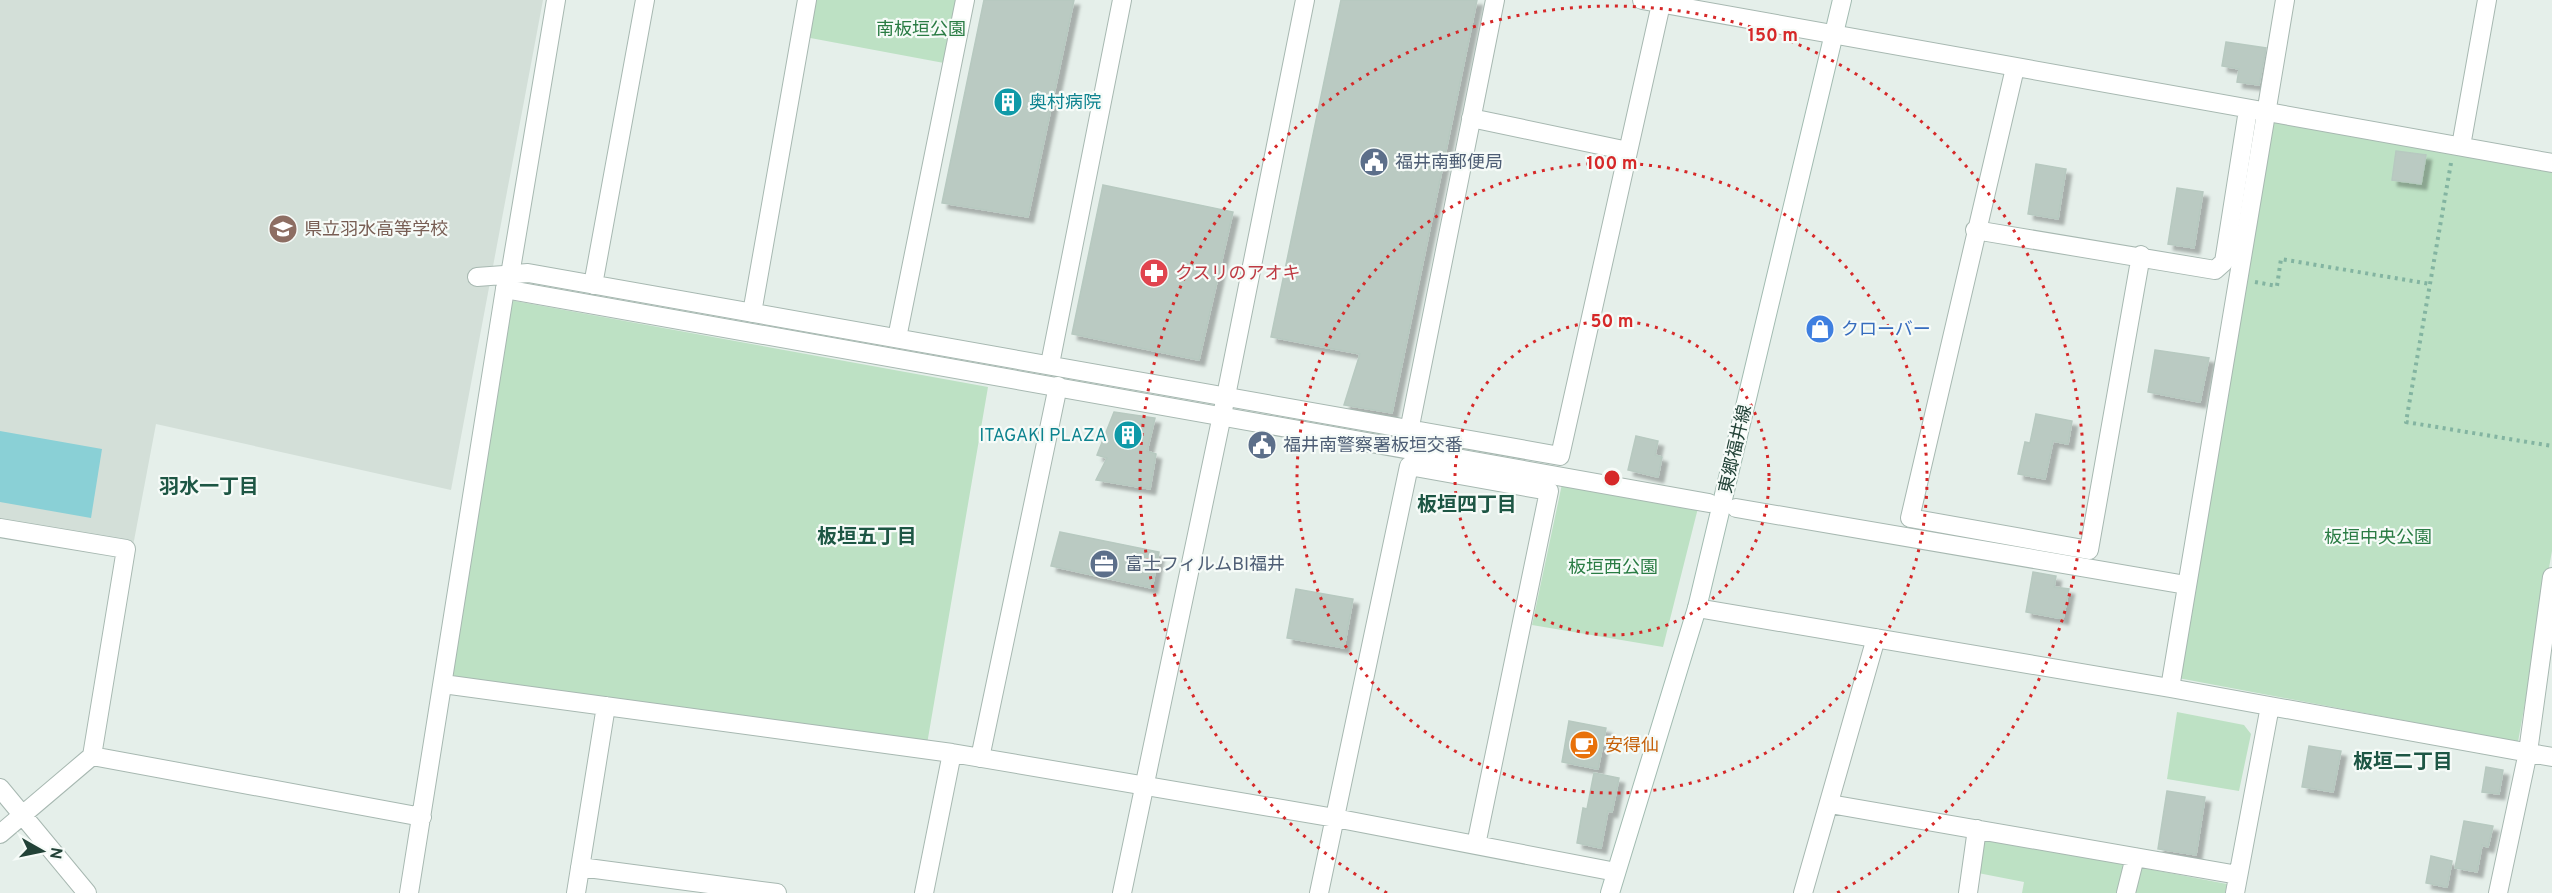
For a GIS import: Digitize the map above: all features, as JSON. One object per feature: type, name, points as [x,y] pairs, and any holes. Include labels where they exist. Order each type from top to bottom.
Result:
[{"type":"street","points":[[409,893],[556,0]]},
{"type":"street","points":[[593,285],[645,0]]},
{"type":"street","points":[[752,313],[807,0]]},
{"type":"street","points":[[897,338],[965,0]]},
{"type":"street","points":[[1050,364],[1122,0]]},
{"type":"street","points":[[1122,893],[1222,416],[1305,0]]},
{"type":"street","points":[[1409,431],[1495,0]]},
{"type":"street","points":[[1642,0],[2257,111],[2457,150],[2552,163]]},
{"type":"street","name":"東郷福井線","points":[[1610,893],[1697,608],[1842,0]]},
{"type":"street","points":[[1975,230],[2140,255],[2215,270],[2224,262],[2257,111],[2285,0]]},
{"type":"street","points":[[2457,150],[2487,0]]},
{"type":"street","points":[[508,282],[528,273],[1560,456],[1661,4]]},
{"type":"street","points":[[2015,68],[1975,230],[1910,518],[2089,550],[2140,255]]},
{"type":"street","points":[[2171,682],[2238,280],[2257,111]]},
{"type":"street","points":[[1471,118],[1628,151]]},
{"type":"street","points":[[477,277],[1058,386],[1709,503]]},
{"type":"street","points":[[980,758],[1058,386]]},
{"type":"street","points":[[1319,893],[1410,466],[1549,491],[1476,845]]},
{"type":"street","points":[[1736,508],[2186,585]]},
{"type":"street","points":[[0,528],[126,549],[92,756],[0,834]]},
{"type":"street","points":[[2498,893],[2528,752],[2551,586]]},
{"type":"street","points":[[1697,608],[2270,706],[2552,757]]},
{"type":"street","points":[[1803,893],[1876,638]]},
{"type":"street","points":[[443,684],[952,753],[1335,818],[1616,872]]},
{"type":"street","points":[[576,893],[606,706]]},
{"type":"street","points":[[1830,804],[2135,857],[2236,884],[2270,706]]},
{"type":"street","points":[[924,893],[952,753]]},
{"type":"street","points":[[92,756],[422,817]]},
{"type":"street","points":[[0,788],[87,893]]},
{"type":"street","points":[[1968,893],[1977,830]]},
{"type":"street","points":[[2126,893],[2135,857]]},
{"type":"street","points":[[580,867],[777,893]]},
{"type":"path","points":[[2457,150],[2430,284],[2406,422],[2552,447]]},
{"type":"path","points":[[2238,280],[2277,286],[2282,259],[2430,284]]},
{"type":"shaded area","points":[[0,0],[543,0],[451,490],[156,424],[133,546],[0,520]]},
{"type":"green space","name":"南板垣公園","points":[[812,0],[957,0],[944,63],[805,37]]},
{"type":"green space","name":"板垣中央公園","points":[[2273,122],[2552,171],[2552,551],[2518,742],[2178,678]]},
{"type":"green space","points":[[504,299],[988,387],[926,750],[443,684]]},
{"type":"green space","name":"板垣西公園","points":[[1562,484],[1698,508],[1663,647],[1532,625]]},
{"type":"green space","points":[[2177,712],[2244,725],[2251,734],[2239,791],[2167,779]]},
{"type":"green space","points":[[1985,839],[2125,864],[2117,893],[2022,893],[2024,882],[1978,873]]},
{"type":"green space","points":[[2138,867],[2227,884],[2225,893],[2131,893]]},
{"type":"water","points":[[0,431],[102,449],[91,518],[0,502]]},
{"type":"building","name":"奥村病院","points":[[984,0],[1074,0],[1028,217],[942,203]]},
{"type":"building","points":[[1341,0],[1477,0],[1392,413],[1344,405],[1360,354],[1271,337]]},
{"type":"building","points":[[2226,42],[2266,48],[2259,85],[2237,82],[2239,69],[2222,66]]},
{"type":"building","points":[[2396,151],[2426,155],[2421,184],[2392,180]]},
{"type":"building","points":[[2036,164],[2066,169],[2058,219],[2028,214]]},
{"type":"building","points":[[1103,185],[1233,212],[1199,360],[1072,334]]},
{"type":"building","points":[[2177,188],[2203,192],[2194,248],[2168,244]]},
{"type":"building","points":[[2155,350],[2209,358],[2200,402],[2148,392]]},
{"type":"building","name":"ITAGAKI PLAZA","points":[[1114,412],[1155,418],[1147,451],[1156,454],[1150,489],[1096,480],[1107,458],[1097,455]]},
{"type":"building","points":[[2036,414],[2072,421],[2068,444],[2053,441],[2045,479],[2018,474],[2025,442],[2030,443]]},
{"type":"building","points":[[1636,436],[1658,441],[1655,455],[1662,457],[1658,477],[1628,470]]},
{"type":"building","points":[[1060,532],[1159,552],[1152,588],[1051,566]]},
{"type":"building","points":[[2033,572],[2056,576],[2054,587],[2069,589],[2063,619],[2026,612]]},
{"type":"building","points":[[1296,589],[1353,599],[1344,648],[1287,638]]},
{"type":"building","name":"安得仙","points":[[1569,721],[1606,728],[1598,769],[1562,762]]},
{"type":"building","points":[[2309,746],[2341,751],[2333,792],[2302,787]]},
{"type":"building","points":[[2486,767],[2503,770],[2499,794],[2482,792]]},
{"type":"building","points":[[1594,773],[1619,778],[1612,812],[1608,811],[1601,848],[1577,843],[1583,808],[1587,809]]},
{"type":"building","points":[[2167,791],[2205,797],[2196,855],[2158,849]]},
{"type":"building","points":[[2464,821],[2493,826],[2488,847],[2482,845],[2477,872],[2455,868]]},
{"type":"building","points":[[2431,856],[2452,861],[2447,887],[2426,883]]},
{"type":"place","name":"奥村病院","points":[[1008,102]]},
{"type":"place","name":"福井南郵便局","points":[[1374,162]]},
{"type":"place","name":"県立羽水高等学校","points":[[283,229]]},
{"type":"place","name":"クスリのアオキ","points":[[1154,273]]},
{"type":"place","name":"クローバー","points":[[1820,329]]},
{"type":"place","name":"ITAGAKI PLAZA","points":[[1128,435]]},
{"type":"place","name":"福井南警察署板垣交番","points":[[1262,445]]},
{"type":"place","name":"富士フィルムBI福井","points":[[1104,564]]},
{"type":"place","name":"安得仙","points":[[1584,745]]},
{"type":"district","name":"羽水一丁目","points":[[209,486]]},
{"type":"district","name":"板垣四丁目","points":[[1467,504]]},
{"type":"district","name":"板垣五丁目","points":[[867,536]]},
{"type":"district","name":"板垣二丁目","points":[[2403,761]]}]
